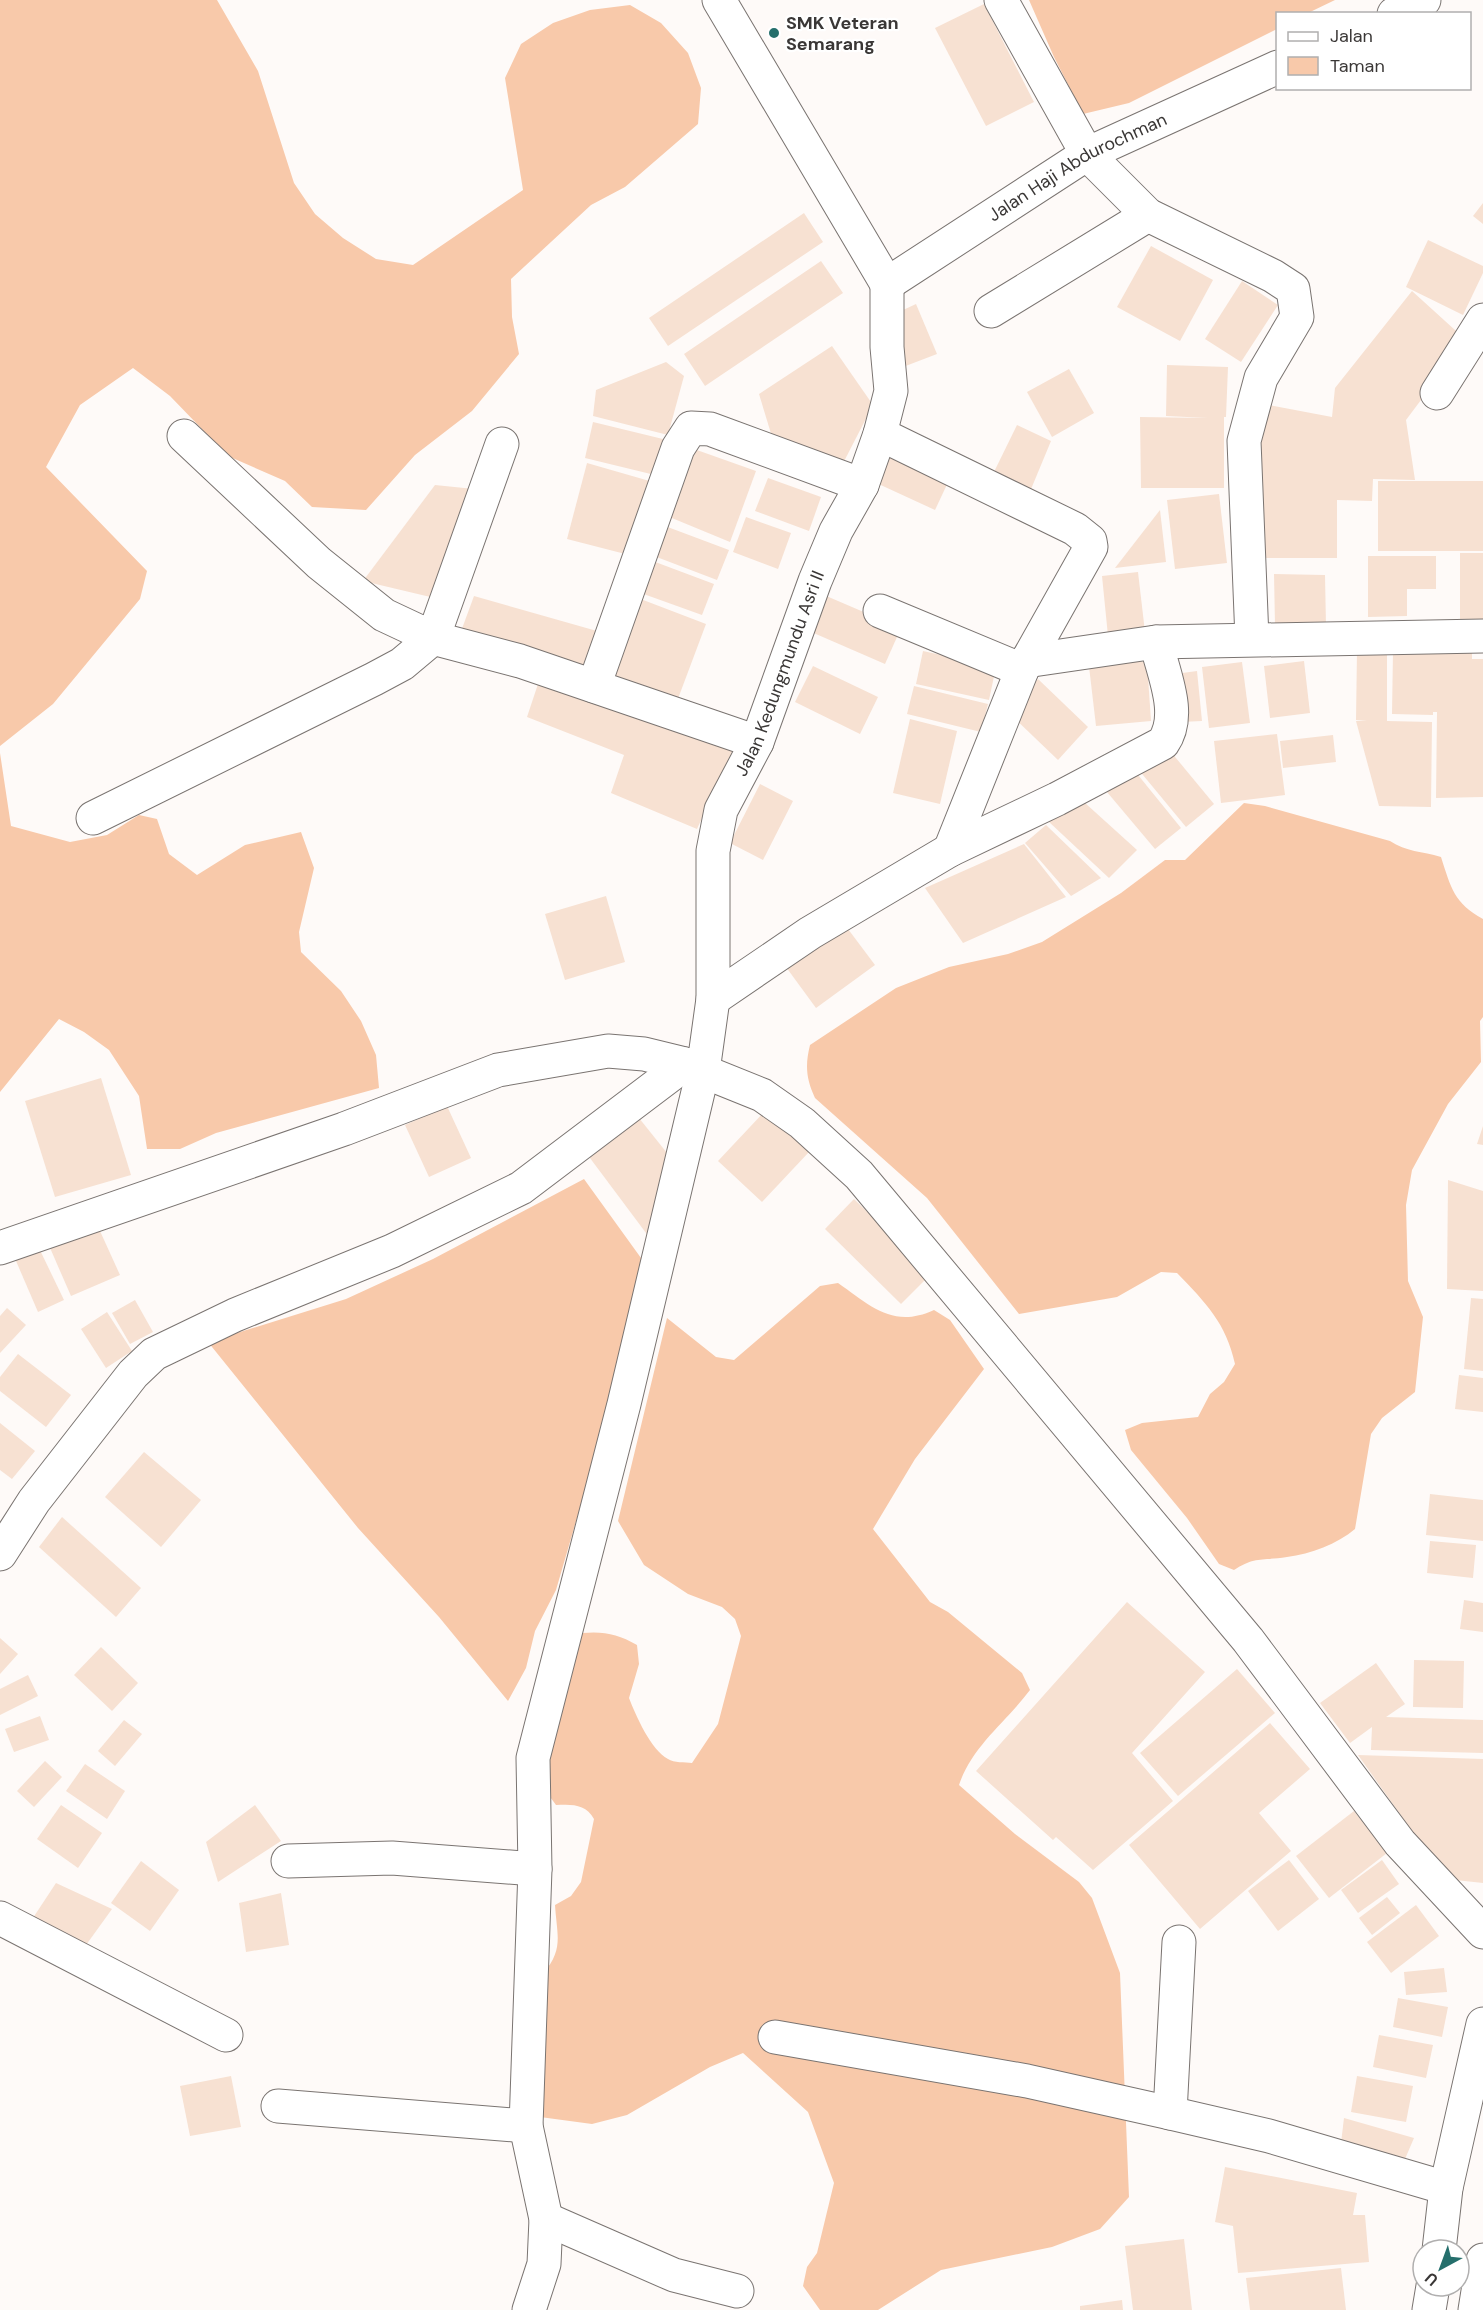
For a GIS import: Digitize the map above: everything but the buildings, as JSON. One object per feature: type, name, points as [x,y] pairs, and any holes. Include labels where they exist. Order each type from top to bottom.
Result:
[{"type":"street","points":[[720,0],[887,284]]},
{"type":"street","points":[[1001,0],[1087,154],[1148,215],[1273,276],[1293,289],[1297,317],[1261,378],[1244,441],[1252,639]]},
{"type":"street","points":[[1398,12],[1424,0]]},
{"type":"street","name":"Jalan Haji Abdurochman","points":[[887,284],[1087,154],[1276,68]]},
{"type":"street","points":[[991,311],[1148,215]]},
{"type":"street","name":"Jalan Kedungmundu Asri II","points":[[529,2310],[544,2264],[546,2219],[526,2126],[535,1869],[533,1758],[624,1404],[694,1068],[713,999],[712,850],[721,810],[757,742],[815,581],[836,531],[862,485],[880,434],[891,391],[887,347],[887,284]]},
{"type":"street","points":[[1437,393],[1483,320]]},
{"type":"street","points":[[594,686],[678,448],[691,428],[710,429],[862,485]]},
{"type":"street","points":[[880,434],[1076,529],[1090,541],[1090,553],[1024,665],[950,850]]},
{"type":"street","points":[[184,436],[319,563],[384,615],[434,638],[520,661],[757,742]]},
{"type":"street","points":[[93,818],[374,680],[402,664],[434,638],[502,444]]},
{"type":"street","points":[[880,611],[1024,665],[1156,642],[1483,636]]},
{"type":"street","points":[[713,999],[810,933],[950,850],[1056,799],[1163,743],[1171,733],[1173,717],[1156,642]]},
{"type":"street","points":[[0,1248],[344,1129],[498,1070],[624,1051],[694,1068],[762,1095],[802,1123],[859,1175],[1248,1640],[1400,1844],[1483,1932]]},
{"type":"street","points":[[0,1554],[34,1501],[133,1374],[154,1354],[235,1315],[392,1251],[521,1188],[694,1068]]},
{"type":"street","points":[[288,1861],[392,1858],[535,1869]]},
{"type":"street","points":[[0,1918],[226,2035]]},
{"type":"street","points":[[1170,2113],[1179,1942]]},
{"type":"street","points":[[1440,2238],[1446,2188],[1477,2073],[1483,2024]]},
{"type":"street","points":[[774,2037],[1028,2081],[1269,2136],[1446,2188]]},
{"type":"street","points":[[278,2106],[526,2126]]},
{"type":"street","points":[[546,2219],[674,2275],[737,2291]]},
{"type":"street","points":[[1474,2310],[1483,2260]]},
{"type":"green space","points":[[0,0],[217,0],[258,71],[294,183],[315,214],[343,238],[376,259],[413,265],[523,190],[505,78],[521,44],[553,23],[590,10],[630,5],[661,23],[688,53],[701,88],[698,124],[625,187],[591,205],[511,279],[512,317],[519,354],[472,411],[415,455],[366,510],[312,507],[285,481],[228,456],[170,396],[133,368],[80,405],[46,467],[147,571],[140,599],[53,704],[0,746]]},
{"type":"green space","points":[[1029,0],[1335,0],[1310,12],[1276,12],[1276,30],[1129,103],[1083,114],[1054,57]]},
{"type":"green space","points":[[0,753],[11,826],[70,842],[107,835],[139,815],[157,819],[169,854],[197,875],[245,845],[301,832],[314,868],[299,932],[301,952],[341,991],[361,1021],[376,1055],[379,1088],[216,1133],[180,1149],[147,1149],[139,1096],[109,1050],[84,1032],[59,1019],[0,1092]]},
{"type":"green space","points":[[1244,803],[1265,806],[1441,857],[1455,894],[1466,907],[1483,919],[1483,1017],[1480,1021],[1481,1062],[1448,1104],[1412,1170],[1406,1205],[1408,1281],[1423,1317],[1415,1392],[1382,1418],[1371,1434],[1355,1529],[1332,1544],[1314,1551],[1296,1556],[1254,1561],[1234,1570],[1219,1564],[1187,1518],[1131,1450],[1125,1430],[1142,1423],[1198,1417],[1210,1394],[1224,1382],[1235,1364],[1226,1337],[1206,1304],[1177,1273],[1161,1272],[1117,1297],[1019,1314],[927,1198],[815,1098],[808,1078],[807,1059],[810,1045],[896,988],[949,967],[1008,954],[1042,942],[1121,893],[1165,860],[1185,860]]},
{"type":"green space","points":[[584,1179],[641,1258],[636,1315],[556,1590],[535,1631],[526,1668],[508,1701],[439,1617],[358,1528],[208,1342],[346,1299],[433,1259]]},
{"type":"green space","points":[[838,1283],[872,1307],[894,1316],[906,1317],[934,1310],[950,1320],[984,1369],[915,1459],[873,1529],[930,1602],[948,1612],[1022,1673],[1030,1690],[972,1758],[959,1785],[1015,1834],[1079,1882],[1092,1898],[1120,1973],[1129,2197],[1100,2229],[1052,2247],[941,2270],[878,2310],[820,2310],[803,2286],[807,2267],[817,2253],[834,2183],[808,2112],[743,2053],[710,2067],[627,2115],[592,2124],[540,2117],[543,1974],[557,1949],[555,1905],[571,1896],[581,1882],[594,1819],[583,1808],[573,1805],[556,1805],[545,1790],[542,1773],[582,1633],[611,1634],[637,1645],[639,1664],[629,1698],[636,1714],[650,1740],[662,1755],[673,1761],[692,1763],[718,1724],[741,1636],[735,1619],[722,1607],[688,1594],[644,1565],[618,1521],[667,1318],[716,1357],[734,1360],[820,1286]]},
{"type":"place","name":"SMK Veteran Semarang","points":[[774,33]]}]
